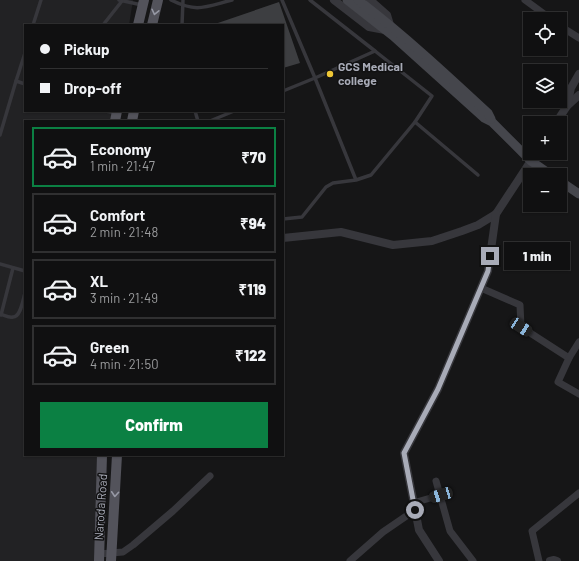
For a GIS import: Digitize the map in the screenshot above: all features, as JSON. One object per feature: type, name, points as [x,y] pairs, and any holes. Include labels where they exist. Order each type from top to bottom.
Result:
[{"type":"main road","points":[[152,24],[158,0]]},
{"type":"main road","points":[[347,0],[369,13],[388,28],[484,118],[492,122],[523,148]]},
{"type":"main road","points":[[358,0],[369,13]]},
{"type":"main road","points":[[138,24],[144,3]]},
{"type":"main road","points":[[537,160],[544,168]]},
{"type":"main road","points":[[567,186],[579,194]]},
{"type":"main road","name":"Naroda Road","points":[[99,557],[102,456]]},
{"type":"main road","name":"Naroda Road","points":[[111,557],[117,456]]},
{"type":"street","points":[[334,0],[369,27],[388,28],[387,15],[370,0]]},
{"type":"street","points":[[525,0],[541,12]]},
{"type":"street","points":[[567,30],[579,38]]},
{"type":"street","points":[[567,104],[576,85],[579,74]]},
{"type":"street","points":[[567,105],[579,95]]},
{"type":"street","points":[[284,238],[341,232],[393,245],[432,241],[478,225],[496,214],[532,160]]},
{"type":"street","points":[[438,560],[418,530],[404,453],[438,389],[488,271],[496,214]]},
{"type":"street","points":[[481,288],[520,305],[521,327],[569,358]]},
{"type":"street","points":[[579,342],[569,358],[558,382],[579,394]]},
{"type":"street","points":[[99,557],[111,557],[123,552],[173,511],[210,476]]},
{"type":"street","points":[[436,480],[450,531],[473,561]]},
{"type":"street","points":[[539,561],[532,531],[579,493]]},
{"type":"street","points":[[350,561],[414,506],[441,495]]},
{"type":"street","points":[[550,561],[557,561]]},
{"type":"lane","points":[[33,24],[41,0]]},
{"type":"lane","points":[[104,24],[120,0],[144,3]]},
{"type":"lane","points":[[171,0],[183,6],[200,9],[232,0]]},
{"type":"lane","points":[[182,24],[183,0]]},
{"type":"lane","points":[[282,0],[356,180]]},
{"type":"lane","points":[[284,219],[302,217],[326,187],[333,183],[356,180],[371,175],[415,122],[432,96],[310,0]]},
{"type":"lane","points":[[284,91],[375,51]]},
{"type":"lane","points":[[0,135],[24,56]]},
{"type":"lane","points":[[16,81],[24,84]]},
{"type":"lane","points":[[212,120],[232,112]]},
{"type":"lane","points":[[415,122],[478,175]]},
{"type":"lane","points":[[0,264],[24,271]]},
{"type":"lane","points":[[13,268],[0,314],[12,317],[16,316],[19,313],[24,296]]},
{"type":"shaded area","points":[[0,0],[133,0],[129,24],[24,24],[24,112],[114,112],[113,120],[24,120],[24,456],[102,456],[101,561],[0,561]]},
{"type":"building","points":[[279,2],[300,63],[284,68],[284,24],[215,24]]},
{"type":"place","name":"GCS Medical college","points":[[330,74]]},
{"type":"route","points":[[415,510],[404,453],[438,389],[488,271],[490,256]]}]
